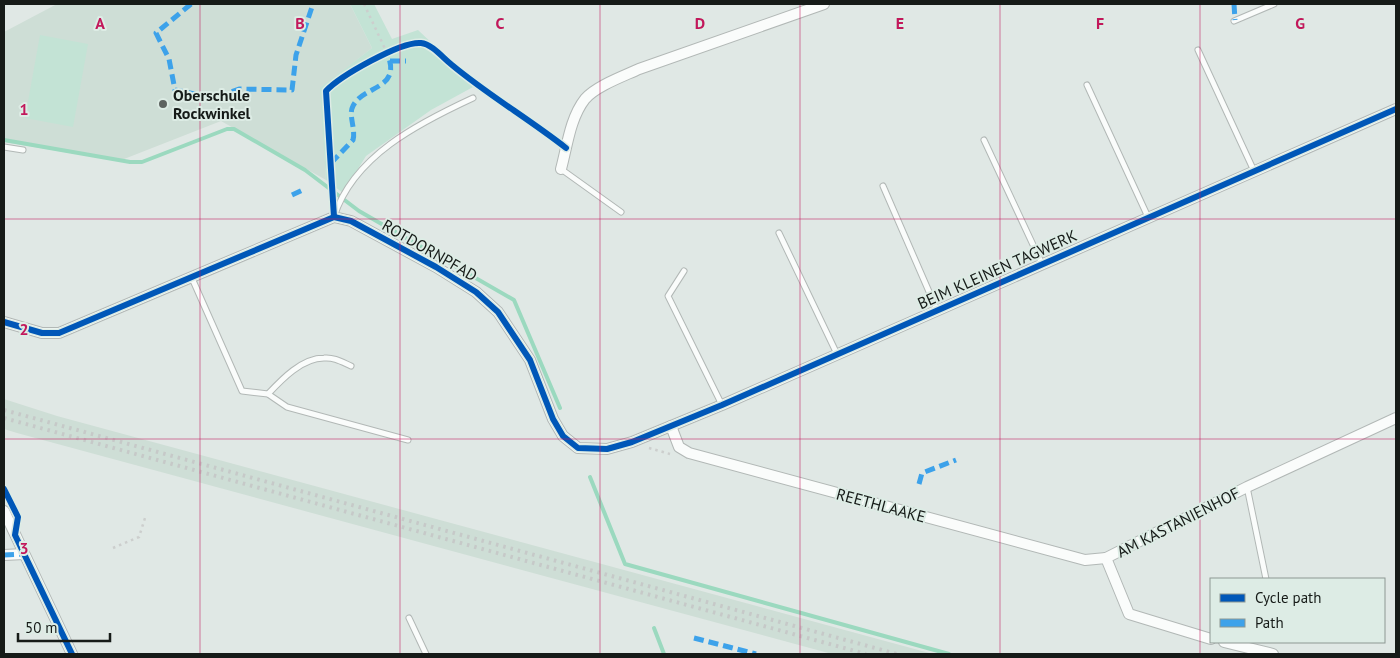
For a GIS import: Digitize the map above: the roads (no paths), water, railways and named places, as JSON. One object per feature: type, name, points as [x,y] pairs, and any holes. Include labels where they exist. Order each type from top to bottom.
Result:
[{"type":"street","points":[[561,169],[578,110],[586,98],[615,79],[824,4]]},
{"type":"street","name":"BEIM KLEINEN TAGWERK","points":[[607,450],[632,442],[722,404],[1396,109]]},
{"type":"street","points":[[4,322],[42,333],[59,333],[334,217]]},
{"type":"street","name":"ROTDORNPFAD","points":[[334,217],[351,220],[436,267],[476,292],[498,312],[530,360],[553,419],[563,436],[578,448],[607,450]]},
{"type":"street","name":"AM KASTANIENHOF","points":[[1210,639],[1129,614],[1106,558],[1247,487],[1396,418]]},
{"type":"street","name":"REETHLAAKE","points":[[671,426],[679,447],[688,453],[1084,560],[1106,558]]},
{"type":"street","points":[[4,511],[72,654]]},
{"type":"street","points":[[4,555],[24,554]]},
{"type":"street","points":[[1228,643],[1273,654]]},
{"type":"lane","points":[[1234,21],[1274,4]]},
{"type":"lane","points":[[1198,50],[1254,171]]},
{"type":"lane","points":[[1087,84],[1148,217]]},
{"type":"lane","points":[[334,217],[339,200],[344,192],[371,160],[385,148],[431,118],[473,98]]},
{"type":"lane","points":[[984,140],[1042,264]]},
{"type":"lane","points":[[4,146],[23,150]]},
{"type":"lane","points":[[561,169],[621,212]]},
{"type":"lane","points":[[883,186],[937,310]]},
{"type":"lane","points":[[779,233],[837,354]]},
{"type":"lane","points":[[684,271],[668,296],[722,404]]},
{"type":"lane","points":[[191,276],[242,390],[268,394],[287,407],[408,440]]},
{"type":"lane","points":[[268,394],[285,376],[323,357],[336,359],[351,366]]},
{"type":"lane","name":"AM KASTANIENHOF","points":[[1247,487],[1266,578]]},
{"type":"lane","points":[[409,618],[426,654]]},
{"type":"waterway","points":[[4,140],[130,162],[142,162],[227,129],[234,129],[305,170],[359,211],[514,300],[560,408]]},
{"type":"waterway","points":[[590,477],[625,564],[949,654]]},
{"type":"waterway","points":[[654,628],[664,654]]},
{"type":"railway","points":[[4,410],[897,654]]},
{"type":"railway","points":[[4,418],[866,654]]},
{"type":"place","name":"Oberschule Rockwinkel","points":[[163,104]]}]
